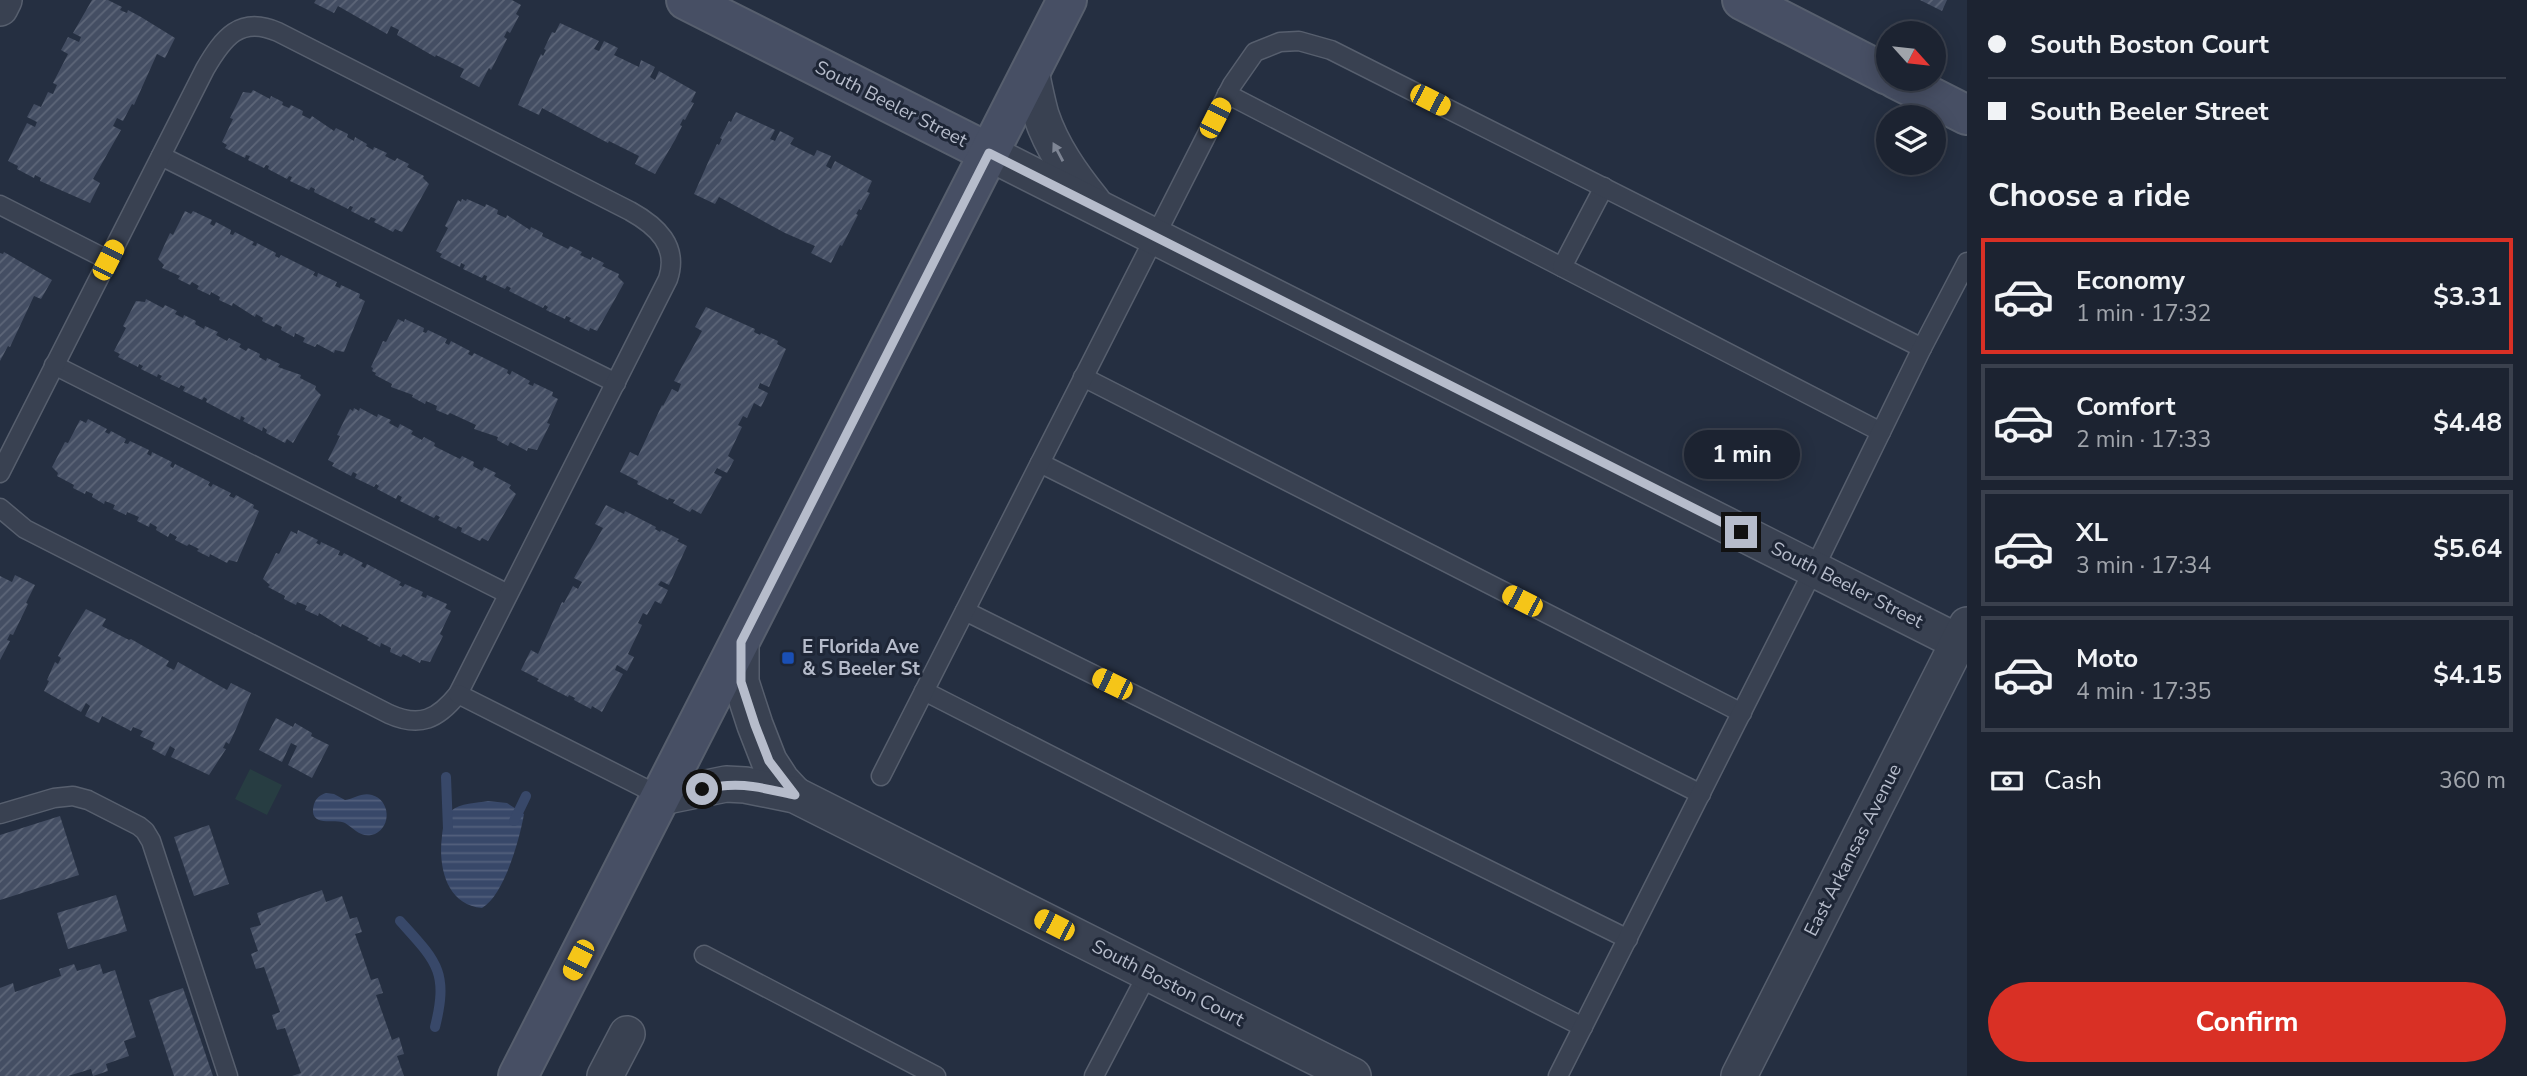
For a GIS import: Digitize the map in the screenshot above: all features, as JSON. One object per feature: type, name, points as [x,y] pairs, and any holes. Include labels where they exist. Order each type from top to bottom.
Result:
[{"type":"main road","name":"South Beeler Street","points":[[686,0],[989,153]]},
{"type":"main road","points":[[518,1076],[1067,0]]},
{"type":"main road","points":[[1742,0],[1876,69]]},
{"type":"main road","points":[[1920,91],[1967,115]]},
{"type":"street","points":[[0,8],[4,0]]},
{"type":"street","name":"South Beeler Street","points":[[1031,71],[1041,116],[1054,144],[1069,172],[1097,208]]},
{"type":"street","name":"South Beeler Street","points":[[989,153],[1814,569],[1963,633]]},
{"type":"street","name":"East Arkansas Avenue","points":[[1739,1076],[1963,633]]},
{"type":"street","name":"South Boston Court","points":[[741,642],[741,682],[755,725],[769,761],[795,795]]},
{"type":"street","name":"South Boston Court","points":[[662,797],[726,784],[795,795],[1353,1076]]},
{"type":"street","points":[[605,1076],[627,1034]]},
{"type":"lane","points":[[0,473],[205,69],[221,45],[234,33],[253,24],[278,32],[631,211],[658,229],[667,242],[670,272],[616,383],[458,694],[444,710],[428,719],[417,721],[396,718],[25,529],[0,508]]},
{"type":"lane","points":[[881,776],[1227,94],[1255,52],[1280,42],[1299,41],[1331,50],[1922,348]]},
{"type":"lane","points":[[1227,94],[1881,432]]},
{"type":"lane","points":[[161,156],[616,383]]},
{"type":"lane","points":[[1562,267],[1604,187]]},
{"type":"lane","points":[[0,205],[108,260]]},
{"type":"lane","points":[[1558,1076],[1967,262]]},
{"type":"lane","points":[[54,365],[508,594]]},
{"type":"lane","points":[[1083,377],[1742,713]]},
{"type":"lane","points":[[1040,463],[1701,794]]},
{"type":"lane","points":[[965,611],[1628,939]]},
{"type":"lane","points":[[924,691],[1583,1027]]},
{"type":"lane","points":[[458,694],[662,797]]},
{"type":"lane","points":[[0,814],[54,798],[73,796],[89,800],[145,831],[151,841],[228,1076]]},
{"type":"lane","points":[[704,955],[936,1076]]},
{"type":"lane","points":[[1094,1076],[1148,973]]},
{"type":"green space","points":[[250,769],[282,785],[267,815],[235,799]]},
{"type":"water","points":[[326,793],[345,800],[365,794],[378,798],[387,813],[384,825],[375,834],[366,835],[358,833],[345,823],[318,820],[313,812],[314,804],[318,797]]},
{"type":"water","points":[[488,801],[507,803],[524,814],[515,851],[504,879],[490,902],[482,908],[460,900],[452,892],[443,871],[441,848],[444,822],[451,811],[464,805]]},
{"type":"building","points":[[92,0],[108,0],[122,7],[120,10],[127,13],[128,10],[175,38],[165,58],[157,54],[134,105],[132,104],[123,121],[117,118],[113,126],[121,130],[93,179],[100,183],[90,203],[40,181],[41,178],[35,175],[34,178],[8,161],[27,123],[35,127],[37,122],[27,117],[34,104],[41,107],[48,92],[53,94],[57,85],[53,83],[68,54],[61,50],[68,37],[79,42],[81,37],[73,33]]},
{"type":"building","points":[[316,0],[512,0],[521,5],[516,14],[519,16],[510,33],[507,31],[504,37],[507,39],[479,87],[460,77],[464,69],[436,55],[435,57],[397,35],[399,30],[391,26],[387,34],[338,6],[334,13],[314,3]]},
{"type":"building","points":[[1920,0],[1947,0],[1942,11]]},
{"type":"building","points":[[560,23],[599,41],[594,49],[599,51],[604,41],[618,48],[614,55],[639,67],[641,60],[655,67],[650,77],[655,80],[659,71],[696,92],[691,102],[694,103],[655,174],[635,164],[639,156],[542,108],[539,115],[518,105],[541,54],[543,56],[546,50],[544,49],[552,32],[555,33]]},
{"type":"building","points":[[253,90],[283,102],[282,105],[289,108],[291,105],[303,111],[302,115],[310,119],[312,116],[334,131],[336,128],[348,134],[347,137],[354,141],[355,137],[373,150],[374,147],[387,153],[385,156],[395,161],[397,158],[409,164],[407,167],[424,176],[429,184],[402,232],[395,229],[393,232],[374,222],[376,219],[371,217],[369,220],[351,211],[353,207],[348,209],[314,192],[315,189],[311,187],[309,190],[290,181],[292,177],[287,179],[268,169],[269,166],[264,168],[248,160],[250,156],[246,155],[245,158],[225,148],[227,145],[222,142],[233,119],[230,118],[243,92],[251,93]]},
{"type":"building","points":[[736,112],[775,130],[770,139],[775,141],[780,131],[794,138],[790,144],[814,156],[817,150],[831,156],[826,166],[831,169],[835,161],[872,181],[867,192],[870,193],[831,263],[811,253],[815,246],[719,197],[715,204],[694,194],[717,144],[719,145],[722,139],[720,138]]},
{"type":"building","points":[[462,199],[485,207],[486,204],[498,210],[497,214],[506,218],[507,215],[568,249],[570,246],[582,252],[580,255],[604,263],[602,266],[619,274],[618,277],[624,283],[597,331],[590,328],[589,331],[569,321],[571,318],[566,316],[565,319],[546,310],[548,307],[545,305],[543,308],[509,291],[511,288],[507,286],[505,289],[486,280],[487,276],[482,278],[463,269],[465,265],[461,263],[460,267],[440,257],[442,254],[436,251],[448,228],[445,226],[458,200],[461,202]]},
{"type":"building","points":[[185,211],[191,214],[193,211],[212,220],[210,224],[214,226],[216,222],[231,230],[230,234],[235,232],[254,242],[252,245],[256,246],[257,243],[276,253],[275,256],[279,258],[281,255],[315,272],[313,275],[317,277],[318,273],[337,282],[335,286],[340,288],[341,285],[360,294],[359,298],[365,301],[344,352],[335,350],[334,353],[317,344],[315,347],[303,342],[305,338],[295,333],[294,337],[281,330],[282,327],[276,324],[274,327],[262,321],[263,318],[256,314],[255,317],[233,303],[232,306],[219,300],[220,297],[197,289],[199,286],[192,282],[190,285],[178,279],[180,276],[162,268],[164,265],[158,259],[170,233],[173,235]]},
{"type":"building","points":[[4,252],[52,280],[41,299],[34,296],[10,347],[8,346],[0,361],[0,253]]},
{"type":"building","points":[[146,299],[163,308],[165,305],[177,311],[175,314],[196,321],[195,324],[204,329],[205,326],[218,332],[216,335],[241,344],[239,347],[246,351],[248,348],[260,354],[259,357],[266,361],[267,358],[280,364],[278,367],[301,375],[300,378],[316,386],[315,389],[321,395],[293,443],[287,439],[285,443],[266,433],[267,430],[263,427],[262,431],[243,421],[245,418],[241,416],[240,420],[206,402],[204,397],[202,400],[183,391],[185,387],[181,385],[179,388],[160,379],[162,376],[158,374],[157,377],[141,369],[143,366],[139,364],[138,367],[118,357],[120,354],[114,351],[126,328],[123,326],[136,301],[145,302]]},
{"type":"building","points":[[706,307],[755,329],[754,332],[760,335],[761,333],[778,341],[777,344],[786,349],[769,387],[760,383],[758,388],[768,393],[761,407],[754,403],[747,418],[743,416],[738,425],[742,427],[728,456],[734,460],[727,473],[717,468],[714,473],[722,477],[701,514],[692,509],[690,512],[673,503],[675,500],[668,500],[620,472],[630,452],[638,456],[672,389],[678,392],[681,384],[674,381],[702,331],[695,327]]},
{"type":"building","points":[[398,319],[404,322],[405,319],[424,328],[423,332],[428,330],[447,339],[445,343],[449,345],[451,341],[470,351],[468,354],[472,356],[474,353],[508,370],[510,375],[512,371],[530,381],[528,384],[533,386],[534,383],[553,392],[552,396],[558,399],[547,423],[550,424],[537,450],[528,448],[527,451],[510,442],[508,446],[497,440],[498,437],[474,429],[476,425],[450,413],[448,415],[436,410],[437,406],[426,401],[425,404],[412,397],[413,395],[391,387],[392,384],[375,375],[371,367],[383,341],[386,342]]},
{"type":"building","points":[[354,408],[359,411],[360,408],[377,417],[378,414],[391,420],[389,423],[398,428],[400,424],[413,431],[411,434],[422,440],[424,437],[435,443],[434,446],[460,459],[462,456],[474,462],[473,466],[482,471],[484,467],[496,473],[494,476],[511,485],[509,488],[516,494],[488,541],[482,538],[480,541],[461,532],[462,528],[458,526],[456,529],[438,520],[440,517],[436,515],[434,518],[400,501],[402,497],[398,495],[396,499],[377,489],[379,486],[376,484],[374,487],[355,478],[357,474],[353,472],[351,476],[332,466],[334,463],[328,460],[340,436],[337,435],[350,409],[353,411]]},
{"type":"building","points":[[88,419],[107,429],[105,432],[109,434],[111,431],[126,439],[124,443],[128,444],[130,441],[149,450],[147,454],[151,456],[152,452],[172,462],[170,466],[173,468],[175,464],[210,482],[208,485],[211,487],[213,484],[231,493],[229,496],[234,498],[236,495],[254,505],[253,508],[259,511],[237,562],[229,560],[227,563],[210,554],[209,557],[189,544],[187,546],[175,540],[177,537],[170,533],[168,537],[150,523],[149,527],[137,521],[139,517],[127,512],[126,515],[113,509],[115,505],[105,501],[104,504],[92,497],[93,494],[86,491],[85,494],[73,488],[74,485],[57,476],[58,473],[52,467],[65,442],[68,443],[80,420],[86,423]]},
{"type":"building","points":[[606,505],[624,514],[625,511],[656,527],[660,532],[661,530],[679,539],[677,541],[687,546],[669,585],[661,581],[658,585],[668,590],[661,604],[655,601],[647,615],[643,613],[638,623],[642,625],[628,654],[634,657],[627,671],[617,665],[615,670],[623,674],[602,712],[537,681],[539,679],[521,670],[531,650],[538,654],[562,602],[564,603],[573,586],[578,589],[582,582],[574,578],[603,528],[595,524]]},
{"type":"building","points":[[298,530],[318,540],[316,543],[320,545],[321,542],[340,551],[338,555],[342,556],[344,553],[363,563],[361,566],[365,568],[367,564],[401,582],[399,585],[403,587],[405,584],[423,592],[421,596],[426,598],[427,595],[447,604],[445,608],[451,611],[440,634],[443,636],[430,662],[421,660],[420,663],[403,654],[401,657],[390,652],[391,648],[381,643],[380,647],[342,624],[341,627],[319,613],[318,616],[305,610],[307,606],[297,602],[296,605],[268,587],[270,585],[263,579],[276,553],[279,554],[291,531],[297,534]]},
{"type":"building","points":[[15,575],[35,585],[13,635],[10,634],[7,640],[10,641],[0,660],[0,576],[12,582]]},
{"type":"building","points":[[86,609],[106,619],[102,626],[169,661],[166,666],[174,670],[178,662],[227,690],[231,683],[251,693],[229,744],[226,742],[223,748],[226,749],[209,775],[171,757],[175,749],[170,746],[165,756],[152,749],[155,743],[140,736],[143,731],[133,727],[131,731],[102,716],[99,723],[85,716],[90,706],[86,703],[81,712],[44,691],[55,662],[58,664],[61,658],[58,656]]},
{"type":"building","points":[[276,718],[293,727],[295,723],[312,733],[311,736],[329,745],[312,778],[288,765],[297,746],[291,743],[282,762],[259,750]]},
{"type":"building","points":[[60,816],[79,875],[0,900],[0,835]]},
{"type":"building","points":[[209,825],[229,884],[194,896],[174,837]]},
{"type":"building","points":[[322,890],[326,902],[342,896],[350,919],[357,917],[362,932],[355,934],[371,980],[378,978],[383,993],[376,995],[392,1040],[399,1037],[404,1054],[397,1056],[404,1076],[292,1076],[301,1073],[285,1028],[277,1030],[272,1015],[280,1012],[264,967],[256,969],[251,954],[258,951],[250,928],[261,925],[257,913]]},
{"type":"building","points":[[116,895],[127,931],[68,949],[57,913]]},
{"type":"building","points":[[74,964],[77,971],[100,964],[103,974],[115,970],[136,1037],[124,1041],[129,1056],[106,1064],[108,1071],[93,1076],[91,1069],[68,1076],[0,1076],[0,988],[13,983],[15,992],[61,976],[59,969]]},
{"type":"building","points":[[183,988],[213,1076],[174,1076],[149,1000]]},
{"type":"waterway","points":[[446,777],[448,829]]},
{"type":"waterway","points":[[514,821],[526,796]]},
{"type":"waterway","points":[[400,921],[431,957],[440,979],[435,1027]]},
{"type":"place","name":"E Florida Ave & S Beeler St","points":[[788,658]]},
{"type":"route","points":[[702,789],[726,784],[745,785],[795,795],[769,761],[755,725],[741,682],[741,642],[989,153],[1741,532]]}]
